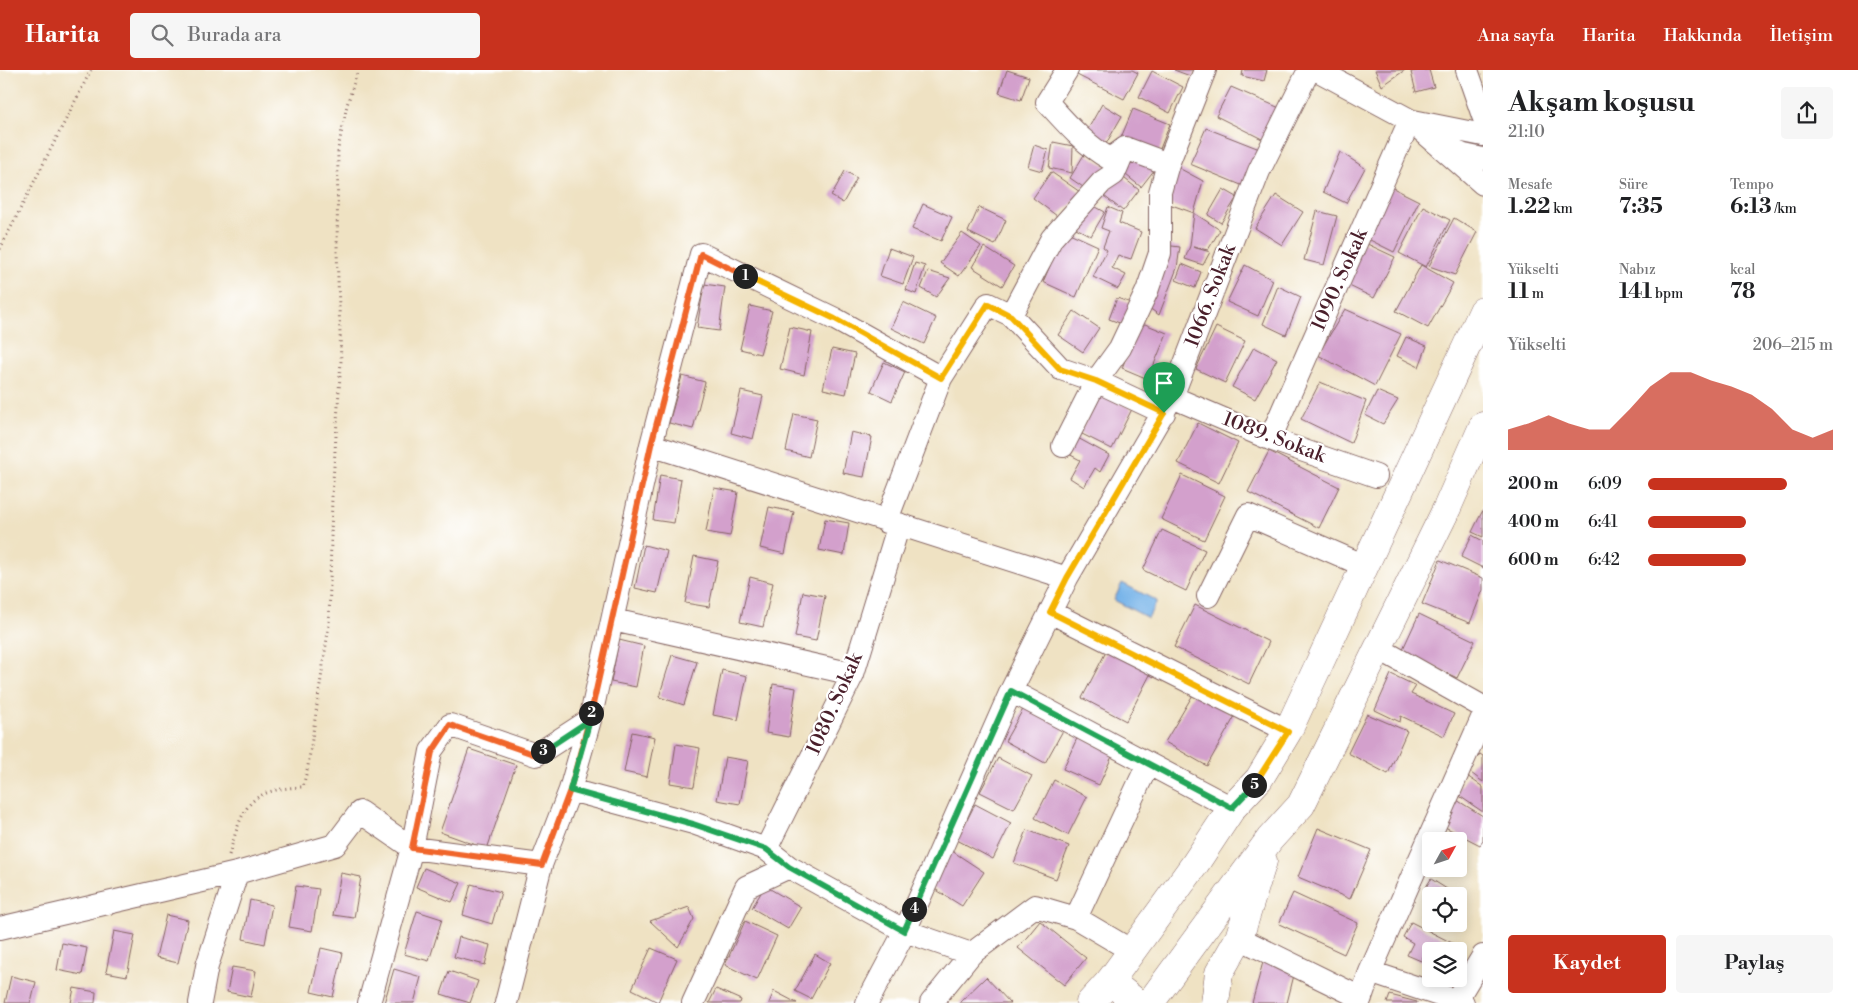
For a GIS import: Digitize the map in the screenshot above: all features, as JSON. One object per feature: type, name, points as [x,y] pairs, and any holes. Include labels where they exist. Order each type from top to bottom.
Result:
[{"type":"main road","points":[[1137,1003],[1098,997],[1195,864],[1232,808],[1259,779],[1288,732],[1483,311]]},
{"type":"main road","points":[[1150,1003],[1270,839],[1301,805],[1447,508],[1483,426]]},
{"type":"main road","points":[[1215,1003],[1219,973],[1239,938],[1270,839]]},
{"type":"street","points":[[1067,70],[1047,102],[1089,147],[1110,159],[1125,148]]},
{"type":"street","points":[[1063,446],[1096,381],[1120,348],[1133,324],[1160,253],[1160,192],[1168,164],[1205,70]]},
{"type":"street","name":"1066. Sokak","points":[[867,1003],[904,931],[1011,691],[1067,578],[1168,405],[1259,171],[1309,70]]},
{"type":"street","points":[[1316,70],[1410,120],[1483,184]]},
{"type":"street","points":[[1467,70],[1483,116]]},
{"type":"street","points":[[1410,120],[1483,135]]},
{"type":"street","name":"1090. Sokak","points":[[1270,439],[1410,120]]},
{"type":"street","points":[[1440,145],[1464,155],[1483,159]]},
{"type":"street","points":[[1125,148],[1168,164]]},
{"type":"street","points":[[1011,316],[1052,238],[1102,182],[1114,174],[1125,148]]},
{"type":"street","points":[[506,1003],[542,865],[570,790],[590,720],[651,445],[701,254],[835,319],[941,378]]},
{"type":"street","name":"1089. Sokak","points":[[941,378],[988,304],[1011,316],[1060,369],[1376,476]]},
{"type":"street","name":"1080. Sokak","points":[[766,849],[853,674],[892,523],[941,378]]},
{"type":"street","points":[[651,445],[1067,578]]},
{"type":"street","points":[[1208,596],[1248,515],[1365,566]]},
{"type":"street","points":[[1050,612],[1288,732]]},
{"type":"street","points":[[612,620],[853,674]]},
{"type":"street","points":[[1378,648],[1483,706]]},
{"type":"street","points":[[1011,691],[1232,808]]},
{"type":"street","points":[[1239,938],[1360,1001],[1370,972],[1483,716]]},
{"type":"street","points":[[369,1003],[412,848],[432,752],[450,725],[536,755],[590,720]]},
{"type":"street","points":[[1076,918],[1148,764]]},
{"type":"street","points":[[570,790],[693,824],[766,849],[789,867],[904,931],[972,954]]},
{"type":"street","points":[[0,928],[231,874],[335,845],[360,812],[412,848],[542,865]]},
{"type":"street","points":[[694,1003],[746,887],[789,867]]},
{"type":"street","points":[[200,1003],[207,966],[231,874]]},
{"type":"street","points":[[931,1003],[972,954],[1035,906],[1076,918],[1132,951]]},
{"type":"street","points":[[1370,972],[1460,1001],[1483,956]]},
{"type":"path","points":[[0,249],[91,70]]},
{"type":"path","points":[[231,874],[235,835],[252,799],[268,791],[303,786],[308,766],[329,626],[332,496],[341,361],[338,149],[347,106],[358,70]]},
{"type":"water","points":[[1122,583],[1157,601],[1148,618],[1114,600]]},
{"type":"building","points":[[1007,70],[1029,77],[1021,100],[999,93]]},
{"type":"building","points":[[1079,70],[1132,70],[1138,73],[1124,99],[1077,75]]},
{"type":"building","points":[[1174,70],[1196,70],[1193,77]]},
{"type":"building","points":[[1243,70],[1267,70],[1264,81],[1242,76]]},
{"type":"building","points":[[1375,70],[1405,70],[1382,86]]},
{"type":"building","points":[[1429,70],[1434,87],[1416,92],[1411,72]]},
{"type":"building","points":[[1152,71],[1183,87],[1170,113],[1139,97]]},
{"type":"building","points":[[1231,87],[1282,109],[1266,141],[1216,116]]},
{"type":"building","points":[[1102,104],[1122,116],[1103,149],[1083,138]]},
{"type":"building","points":[[1133,109],[1170,124],[1157,156],[1120,140]]},
{"type":"building","points":[[1206,128],[1262,150],[1246,187],[1190,164]]},
{"type":"building","points":[[1053,142],[1073,146],[1072,173],[1049,168]]},
{"type":"building","points":[[1034,145],[1048,150],[1042,171],[1028,167]]},
{"type":"building","points":[[1340,152],[1365,168],[1346,203],[1323,192]]},
{"type":"building","points":[[1085,153],[1107,167],[1083,187],[1070,178]]},
{"type":"building","points":[[1135,153],[1155,169],[1141,187],[1121,171]]},
{"type":"building","points":[[1177,167],[1203,181],[1194,213],[1169,204]]},
{"type":"building","points":[[845,171],[857,178],[843,203],[831,196]]},
{"type":"building","points":[[1051,172],[1083,194],[1057,216],[1033,198]]},
{"type":"building","points":[[1120,175],[1139,190],[1123,211],[1104,196]]},
{"type":"building","points":[[1387,185],[1419,201],[1394,252],[1362,236]]},
{"type":"building","points":[[1223,189],[1237,197],[1221,223],[1208,215]]},
{"type":"building","points":[[1276,195],[1303,212],[1282,245],[1255,228]]},
{"type":"building","points":[[1087,202],[1105,212],[1091,236],[1074,227]]},
{"type":"building","points":[[923,204],[952,217],[941,241],[912,229]]},
{"type":"building","points":[[1423,206],[1450,220],[1426,267],[1399,253]]},
{"type":"building","points":[[979,207],[1006,220],[995,245],[968,232]]},
{"type":"building","points":[[1108,207],[1122,213],[1119,223],[1141,232],[1131,259],[1118,255],[1112,268],[1126,275],[1118,289],[1093,277],[1107,250],[1103,247],[1109,231],[1101,228]]},
{"type":"building","points":[[1317,211],[1337,216],[1324,265],[1304,260]]},
{"type":"building","points":[[1194,213],[1220,230],[1208,250],[1193,247],[1210,252],[1203,265],[1185,259],[1190,246]]},
{"type":"building","points":[[1454,218],[1477,232],[1455,275],[1429,266]]},
{"type":"building","points":[[1065,231],[1098,246],[1076,297],[1043,282]]},
{"type":"building","points":[[962,233],[981,246],[959,276],[940,263]]},
{"type":"building","points":[[1363,242],[1395,257],[1374,298],[1343,283]]},
{"type":"building","points":[[1164,245],[1180,247],[1177,268],[1159,315],[1145,305]]},
{"type":"building","points":[[984,247],[1014,266],[1002,286],[972,267]]},
{"type":"building","points":[[889,248],[913,257],[903,284],[880,276]]},
{"type":"building","points":[[915,263],[925,266],[916,294],[906,290]]},
{"type":"building","points":[[1182,264],[1201,272],[1195,288],[1176,280]]},
{"type":"building","points":[[1245,265],[1273,280],[1258,316],[1227,302]]},
{"type":"building","points":[[1421,265],[1453,283],[1428,328],[1396,311]]},
{"type":"building","points":[[928,271],[950,278],[936,297],[921,288]]},
{"type":"building","points":[[704,284],[725,287],[719,331],[697,328]]},
{"type":"building","points":[[1278,286],[1301,297],[1286,335],[1263,324]]},
{"type":"building","points":[[1117,298],[1134,304],[1125,325],[1109,319]]},
{"type":"building","points":[[903,302],[936,318],[924,344],[891,328]]},
{"type":"building","points":[[750,306],[772,311],[760,354],[740,349]]},
{"type":"building","points":[[1345,309],[1401,334],[1375,386],[1318,355]]},
{"type":"building","points":[[1074,311],[1099,328],[1083,352],[1058,335]]},
{"type":"building","points":[[1140,322],[1167,333],[1148,379],[1122,368]]},
{"type":"building","points":[[790,327],[812,332],[804,375],[780,369]]},
{"type":"building","points":[[1216,327],[1245,341],[1225,383],[1196,369]]},
{"type":"building","points":[[1406,337],[1427,346],[1419,367],[1397,356]]},
{"type":"building","points":[[1254,347],[1277,359],[1255,399],[1232,387]]},
{"type":"building","points":[[832,349],[855,354],[846,394],[823,389]]},
{"type":"building","points":[[884,362],[905,372],[892,401],[871,391]]},
{"type":"building","points":[[682,376],[705,382],[693,429],[669,423]]},
{"type":"building","points":[[1320,382],[1366,401],[1351,443],[1301,419]]},
{"type":"building","points":[[741,391],[763,396],[753,439],[731,433]]},
{"type":"building","points":[[1377,391],[1398,400],[1383,424],[1365,415]]},
{"type":"building","points":[[1099,393],[1132,409],[1112,449],[1080,433]]},
{"type":"building","points":[[794,414],[817,419],[809,457],[786,451]]},
{"type":"building","points":[[1198,423],[1238,443],[1219,483],[1178,463]]},
{"type":"building","points":[[851,432],[872,437],[864,477],[843,473]]},
{"type":"building","points":[[1074,436],[1109,455],[1100,472],[1095,468],[1084,487],[1070,478],[1080,460],[1065,452]]},
{"type":"building","points":[[1269,451],[1339,487],[1319,528],[1248,492]]},
{"type":"building","points":[[660,475],[681,479],[674,523],[653,520]]},
{"type":"building","points":[[1182,475],[1225,496],[1204,540],[1161,519]]},
{"type":"building","points":[[714,488],[738,492],[730,536],[706,532]]},
{"type":"building","points":[[769,507],[794,512],[785,554],[760,548]]},
{"type":"building","points":[[1483,510],[1483,537],[1472,532]]},
{"type":"building","points":[[825,519],[849,523],[844,555],[819,550]]},
{"type":"building","points":[[1162,530],[1205,550],[1186,591],[1143,570]]},
{"type":"building","points":[[1472,535],[1483,541],[1483,568],[1461,557]]},
{"type":"building","points":[[644,545],[667,551],[657,593],[635,588]]},
{"type":"building","points":[[694,556],[718,561],[709,607],[685,603]]},
{"type":"building","points":[[1440,560],[1483,578],[1483,590],[1470,623],[1422,604]]},
{"type":"building","points":[[750,577],[773,583],[763,627],[740,622]]},
{"type":"building","points":[[803,592],[825,596],[816,641],[795,637]]},
{"type":"building","points":[[1195,605],[1269,642],[1249,684],[1174,647]]},
{"type":"building","points":[[1419,614],[1475,641],[1457,678],[1402,651]]},
{"type":"building","points":[[619,640],[644,646],[636,687],[611,682]]},
{"type":"building","points":[[1108,648],[1152,671],[1126,721],[1082,698]]},
{"type":"building","points":[[672,655],[697,662],[684,705],[659,697]]},
{"type":"building","points":[[722,670],[747,676],[738,720],[713,715]]},
{"type":"building","points":[[1391,674],[1416,686],[1411,694],[1454,714],[1444,736],[1401,716],[1400,722],[1375,710]]},
{"type":"building","points":[[773,684],[796,688],[789,737],[766,733]]},
{"type":"building","points":[[1194,693],[1235,716],[1207,766],[1165,742]]},
{"type":"building","points":[[1026,704],[1066,725],[1045,763],[1005,741]]},
{"type":"building","points":[[1367,714],[1407,731],[1388,774],[1348,753]]},
{"type":"building","points":[[632,732],[655,737],[647,777],[624,772]]},
{"type":"building","points":[[1078,736],[1114,752],[1099,785],[1063,769]]},
{"type":"building","points":[[676,744],[700,748],[694,787],[670,783]]},
{"type":"building","points":[[469,749],[516,765],[487,849],[440,832]]},
{"type":"building","points":[[1480,754],[1483,756],[1483,782],[1467,770]]},
{"type":"building","points":[[725,757],[748,761],[740,804],[717,800]]},
{"type":"building","points":[[998,758],[1032,776],[1014,809],[980,792]]},
{"type":"building","points":[[1467,776],[1483,787],[1483,812],[1455,793]]},
{"type":"building","points":[[1054,780],[1087,797],[1068,835],[1035,818]]},
{"type":"building","points":[[1455,799],[1483,816],[1483,841],[1480,845],[1468,839],[1468,832],[1455,832],[1445,827]]},
{"type":"building","points":[[975,804],[1011,823],[993,859],[957,840]]},
{"type":"building","points":[[1318,828],[1371,850],[1350,899],[1298,877]]},
{"type":"building","points":[[1027,830],[1069,846],[1056,879],[1014,863]]},
{"type":"building","points":[[952,851],[984,872],[962,906],[930,886]]},
{"type":"building","points":[[424,868],[461,883],[452,902],[416,887]]},
{"type":"building","points":[[341,873],[361,877],[354,918],[333,915]]},
{"type":"building","points":[[1431,879],[1444,887],[1426,887]]},
{"type":"building","points":[[471,884],[501,892],[492,924],[463,915]]},
{"type":"building","points":[[296,886],[319,889],[312,931],[289,927]]},
{"type":"building","points":[[765,886],[801,907],[788,929],[752,908]]},
{"type":"building","points":[[1293,893],[1358,923],[1344,954],[1279,924]]},
{"type":"building","points":[[250,900],[272,905],[265,944],[243,939]]},
{"type":"building","points":[[689,907],[694,919],[678,947],[650,921]]},
{"type":"building","points":[[417,911],[442,919],[429,961],[404,954]]},
{"type":"building","points":[[166,915],[188,920],[178,963],[156,958]]},
{"type":"building","points":[[745,921],[777,936],[757,980],[725,965]]},
{"type":"building","points":[[1040,921],[1086,958],[1064,985],[1018,948]]},
{"type":"building","points":[[1411,922],[1422,928],[1422,932],[1431,932],[1450,942],[1422,942],[1421,961],[1407,955],[1413,943],[1403,937]]},
{"type":"building","points":[[114,931],[135,935],[127,976],[106,972]]},
{"type":"building","points":[[459,937],[490,945],[485,965],[454,957]]},
{"type":"building","points":[[62,943],[87,948],[82,975],[57,970]]},
{"type":"building","points":[[321,948],[343,953],[333,997],[311,992]]},
{"type":"building","points":[[651,948],[677,959],[658,1002],[632,989]]},
{"type":"building","points":[[815,954],[830,963],[811,999],[795,991]]},
{"type":"building","points":[[1263,962],[1295,971],[1287,1003],[1252,1003]]},
{"type":"building","points":[[232,967],[256,971],[251,997],[227,992]]},
{"type":"building","points":[[394,969],[421,977],[414,1003],[384,1003]]},
{"type":"building","points":[[449,971],[478,981],[470,1003],[441,994]]},
{"type":"building","points":[[11,976],[36,982],[31,1003],[5,1003]]},
{"type":"building","points":[[986,977],[1010,1003],[959,1003]]},
{"type":"building","points":[[74,988],[96,992],[95,1003],[71,1003]]},
{"type":"building","points":[[716,989],[741,1000],[740,1003],[709,1003]]},
{"type":"building","points":[[774,991],[797,1003],[769,1003]]},
{"type":"building","points":[[1390,995],[1417,1002],[1417,1003],[1387,1003]]},
{"type":"route","points":[[1164,413],[1067,578],[1050,612],[1288,732],[1259,779],[1232,808],[1011,691],[904,931],[789,867],[766,849],[693,824],[570,790],[590,720],[536,755],[450,725],[432,752],[412,848],[542,865],[570,790],[590,720],[651,445],[701,254],[835,319],[941,378],[988,304],[1011,316],[1060,369],[1096,381],[1164,413]]}]
